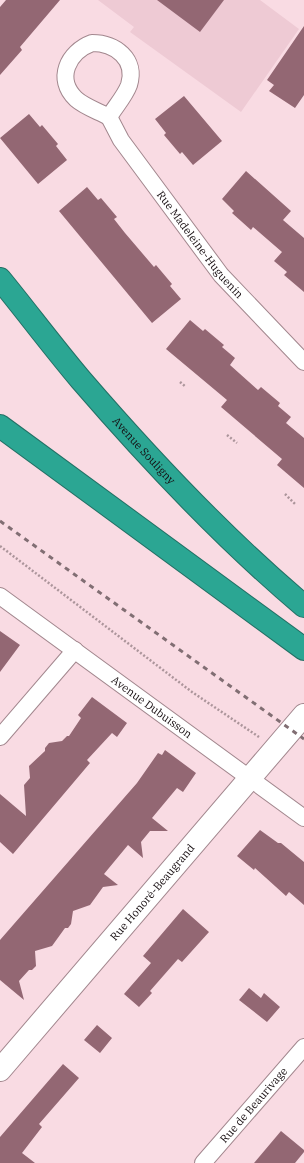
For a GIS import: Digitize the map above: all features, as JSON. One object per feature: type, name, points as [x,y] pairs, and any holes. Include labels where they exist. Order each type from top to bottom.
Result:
[{"type":"highway","name":"Avenue Souligny","points":[[0,279],[80,379],[141,448],[232,540],[304,606]]},
{"type":"highway","points":[[0,426],[304,649]]},
{"type":"street","points":[[92,43],[103,43],[114,47],[122,54],[128,63],[130,74],[129,85],[109,117],[77,100],[70,92],[67,83],[66,72],[68,62],[82,47],[92,43]]},
{"type":"street","name":"Rue Madeleine-Huguenin","points":[[109,117],[121,140],[221,275],[304,362]]},
{"type":"street","name":"Avenue Dubuisson","points":[[0,596],[304,818]]},
{"type":"street","points":[[0,737],[75,650]]},
{"type":"street","name":"Rue Honoré-Beaugrand","points":[[0,1070],[304,715]]},
{"type":"street","name":"Rue de Beaurivage","points":[[204,1163],[304,1047]]},
{"type":"path","points":[[180,382],[186,387]]},
{"type":"path","points":[[227,434],[237,443]]},
{"type":"path","points":[[285,494],[295,504]]},
{"type":"path","points":[[0,546],[192,692],[276,748]]},
{"type":"shaded area","points":[[98,0],[260,0],[299,29],[241,112],[130,32],[134,27]]},
{"type":"building","points":[[6,0],[60,0],[20,47],[22,50],[0,75],[0,7]]},
{"type":"building","points":[[157,0],[224,0],[200,32]]},
{"type":"building","points":[[304,26],[304,95],[295,108],[269,91],[274,85],[267,80]]},
{"type":"building","points":[[184,96],[222,141],[193,165],[182,152],[180,154],[164,135],[166,133],[155,119]]},
{"type":"building","points":[[29,114],[40,127],[42,125],[58,144],[56,146],[67,160],[38,184],[0,138]]},
{"type":"building","points":[[246,171],[291,211],[283,220],[304,238],[304,292],[284,275],[287,272],[274,261],[282,252],[253,227],[251,230],[232,213],[234,211],[222,199]]},
{"type":"building","points":[[87,187],[98,200],[101,198],[117,217],[114,219],[154,267],[156,265],[172,284],[170,286],[181,299],[152,323],[59,211]]},
{"type":"building","points":[[190,320],[203,331],[205,329],[224,345],[222,347],[235,358],[230,365],[258,390],[261,387],[280,403],[278,406],[291,417],[286,423],[304,438],[304,488],[277,465],[282,459],[221,407],[227,400],[166,349]]},
{"type":"building","points":[[0,631],[20,645],[0,672]]},
{"type":"building","points":[[92,697],[127,723],[117,737],[112,733],[87,760],[90,763],[13,854],[0,842],[0,794],[26,816],[24,785],[30,778],[29,766],[45,751],[45,748],[49,743],[62,741],[69,736],[81,718],[78,715]]},
{"type":"building","points":[[165,750],[196,773],[183,792],[177,788],[152,818],[168,831],[150,831],[141,842],[143,858],[128,845],[104,874],[118,885],[103,887],[90,905],[73,911],[71,924],[68,928],[65,928],[52,946],[35,951],[36,966],[32,970],[29,970],[19,981],[24,1000],[0,980],[0,940],[137,783],[158,753],[162,755]]},
{"type":"building","points":[[260,830],[278,843],[281,843],[304,862],[304,905],[289,892],[286,896],[255,868],[254,870],[237,856]]},
{"type":"building","points":[[183,909],[209,932],[182,962],[178,959],[150,991],[152,993],[139,1007],[124,994],[151,963],[143,956]]},
{"type":"building","points":[[249,988],[261,998],[264,993],[280,1007],[267,1022],[239,1000]]},
{"type":"building","points":[[97,1025],[112,1038],[100,1053],[84,1040]]},
{"type":"building","points":[[63,1064],[79,1078],[39,1124],[42,1127],[22,1153],[35,1163],[0,1163],[0,1137]]},
{"type":"building","points":[[281,1131],[304,1150],[295,1163],[254,1163]]},
{"type":"railway","points":[[0,521],[304,739]]}]
